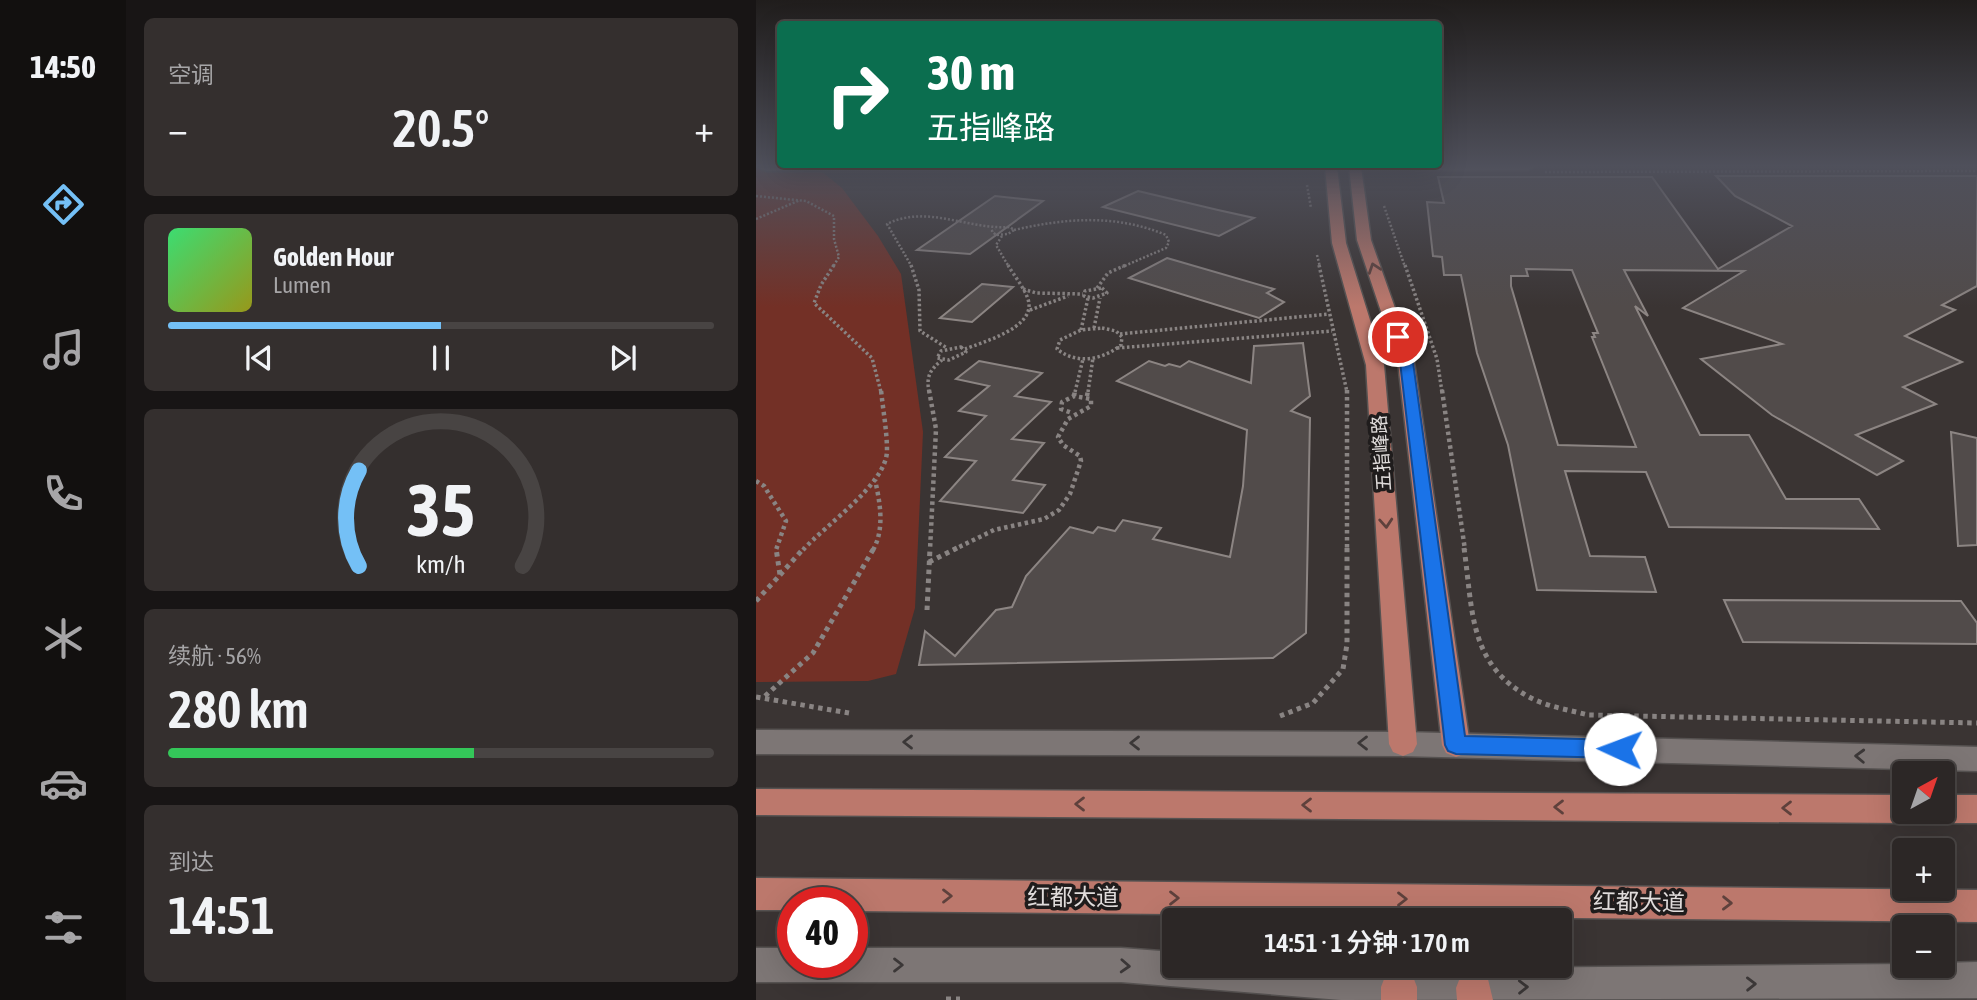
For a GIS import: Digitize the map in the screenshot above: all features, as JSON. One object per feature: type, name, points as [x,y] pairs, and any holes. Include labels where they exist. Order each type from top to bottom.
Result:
[{"type":"main road","name":"五指峰路","points":[[1336,214],[1339,243],[1374,365],[1403,744]]},
{"type":"main road","name":"五指峰路","points":[[1361,214],[1364,240],[1406,362],[1456,745]]},
{"type":"main road","points":[[756,802],[1892,809]]},
{"type":"main road","points":[[1955,809],[1977,809]]},
{"type":"main road","name":"红都大道","points":[[756,894],[1977,906]]},
{"type":"street","points":[[758,742],[1403,744],[1977,759]]},
{"type":"street","points":[[756,965],[1121,965],[1399,994],[1977,980]]},
{"type":"path","points":[[756,601],[821,529],[857,502],[875,480],[887,454],[880,383],[872,358],[814,303],[816,288],[831,272],[839,257],[834,239],[834,216],[831,214]]},
{"type":"path","points":[[1386,214],[1437,359],[1478,642],[1495,671],[1533,699],[1588,715],[1977,723]]},
{"type":"path","points":[[995,229],[993,234],[1002,235],[1058,220],[1103,220],[1142,225],[1166,235],[1168,242],[1166,248],[1108,273],[1097,288],[1030,310],[1024,320],[1008,331],[965,349],[947,348],[920,331],[919,290],[915,272],[887,224],[912,216],[995,229],[1010,227],[1014,230]]},
{"type":"path","points":[[1002,235],[996,245],[1023,289],[1030,310]]},
{"type":"path","points":[[1279,716],[1313,702],[1343,669],[1347,644],[1347,391],[1316,249]]},
{"type":"path","points":[[1023,289],[1036,293],[1083,294],[1088,298],[1107,293],[1097,288]]},
{"type":"path","points":[[1094,328],[1100,297]]},
{"type":"path","points":[[1082,330],[1088,298]]},
{"type":"path","points":[[1329,314],[1120,334],[1110,329],[1094,328],[1065,336],[1060,340],[1057,349],[1066,356],[1083,359],[1093,358],[1117,348],[1332,331]]},
{"type":"path","points":[[1117,348],[1122,341],[1120,334]]},
{"type":"path","points":[[942,360],[937,355],[947,348]]},
{"type":"path","points":[[928,610],[936,429],[928,379],[931,369],[942,360],[963,356],[965,349]]},
{"type":"path","points":[[1087,397],[1093,358]]},
{"type":"path","points":[[1074,396],[1083,359]]},
{"type":"path","points":[[1074,396],[1087,397],[1091,399],[1091,406],[1072,413],[1065,412],[1060,406],[1074,396]]},
{"type":"path","points":[[929,562],[994,530],[1044,519],[1059,510],[1070,494],[1081,461],[1080,456],[1058,437],[1062,425],[1072,413]]},
{"type":"path","points":[[764,696],[813,653],[878,542],[881,506],[875,480]]},
{"type":"path","points":[[756,481],[764,486],[786,521],[776,549],[780,575]]},
{"type":"path","points":[[756,696],[859,715]]},
{"type":"shaded area","points":[[756,214],[861,214],[901,274],[923,432],[915,608],[896,674],[868,681],[756,682]]},
{"type":"building","points":[[969,214],[1026,214],[970,254],[917,250]]},
{"type":"building","points":[[1130,214],[1235,214],[1254,218],[1219,236]]},
{"type":"building","points":[[1428,214],[1678,214],[1718,269],[1792,226],[1769,214],[1977,214],[1977,286],[1942,305],[1955,310],[1905,336],[1962,362],[1903,387],[1936,404],[1856,435],[1903,461],[1877,475],[1772,415],[1701,359],[1782,344],[1683,308],[1744,271],[1624,270],[1648,316],[1635,306],[1700,435],[1749,435],[1786,499],[1859,499],[1879,529],[1669,527],[1646,472],[1565,471],[1590,556],[1645,557],[1656,592],[1537,590],[1508,445],[1477,353],[1461,275],[1444,275],[1442,257],[1433,256]],"holes":[[[1526,269],[1572,270],[1598,333],[1593,333],[1595,337],[1592,337],[1636,447],[1558,445],[1511,286],[1511,276],[1528,276]]]},
{"type":"building","points":[[1167,258],[1274,289],[1267,293],[1284,302],[1259,318],[1129,278]]},
{"type":"building","points":[[982,284],[1013,287],[972,322],[940,318]]},
{"type":"building","points":[[1303,343],[1310,396],[1291,411],[1310,418],[1306,633],[1273,658],[919,665],[925,631],[955,656],[996,610],[1012,607],[1026,576],[1070,527],[1093,533],[1098,527],[1115,531],[1123,520],[1161,528],[1153,539],[1230,557],[1243,486],[1247,430],[1117,381],[1149,361],[1180,367],[1189,361],[1251,383],[1254,346]]},
{"type":"building","points":[[979,361],[1042,373],[1015,396],[1051,402],[1012,439],[1044,443],[1013,480],[1045,485],[1023,513],[940,501],[976,461],[945,457],[986,416],[959,411],[989,386],[956,379]]},
{"type":"building","points":[[1951,432],[1977,438],[1977,545],[1958,546]]},
{"type":"building","points":[[1724,600],[1961,601],[1977,623],[1977,644],[1743,642]]},
{"type":"route","points":[[1398,337],[1406,362],[1456,745],[1620,749]]}]
